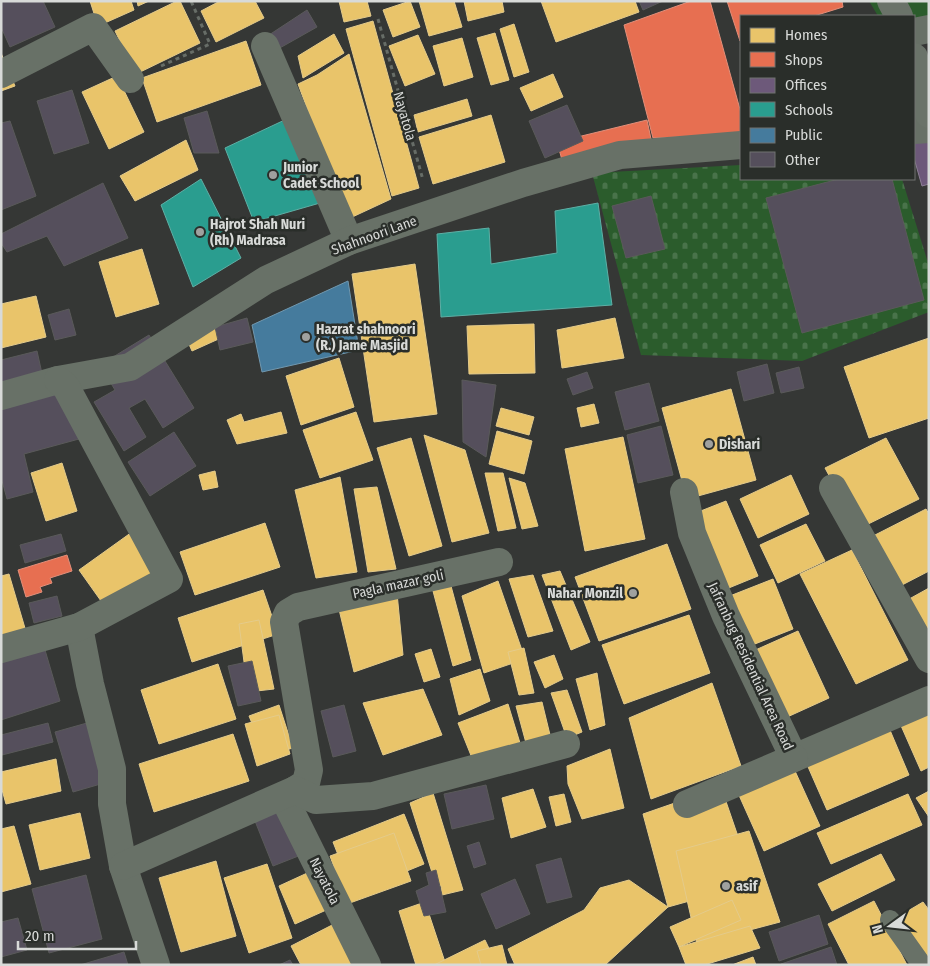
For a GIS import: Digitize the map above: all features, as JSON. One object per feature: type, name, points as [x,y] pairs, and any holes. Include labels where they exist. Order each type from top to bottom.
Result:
[{"type":"street","points":[[891,1],[898,15]]},
{"type":"street","points":[[1,74],[93,27],[130,79]]},
{"type":"street","points":[[915,32],[929,29]]},
{"type":"street","points":[[265,46],[349,240]]},
{"type":"street","points":[[915,61],[929,114]]},
{"type":"street","points":[[915,130],[929,129]]},
{"type":"street","name":"Shahnoori Lane","points":[[1,396],[58,380],[130,367],[266,280],[349,240],[523,183],[620,155],[740,145]]},
{"type":"street","points":[[1,649],[80,627],[169,580],[66,387],[58,380]]},
{"type":"street","points":[[833,488],[929,660]]},
{"type":"street","name":"Jafranbug Residential Area Road","points":[[684,492],[696,542],[726,616],[794,758],[929,700]]},
{"type":"street","name":"Pagla mazar goli","points":[[289,793],[306,784],[309,770],[284,622],[288,612],[298,607],[499,562]]},
{"type":"street","points":[[80,627],[90,684],[112,769],[112,804],[123,866],[156,965]]},
{"type":"street","points":[[123,866],[202,829],[289,793],[316,800],[373,796],[566,744]]},
{"type":"street","points":[[687,804],[794,758]]},
{"type":"street","name":"Nayatola","points":[[289,793],[367,965]]},
{"type":"lane","points":[[890,920],[922,965]]},
{"type":"path","points":[[130,79],[210,44],[191,1]]},
{"type":"path","name":"Nayatola","points":[[378,19],[432,214]]},
{"type":"green space","points":[[869,1],[929,1],[929,17],[915,20],[915,15],[877,15]]},
{"type":"green space","points":[[740,165],[740,180],[902,180],[929,266],[929,312],[802,361],[641,355],[592,173]]},
{"type":"building: Homes","points":[[90,1],[131,1],[134,10],[98,26]]},
{"type":"building: Homes","points":[[137,1],[149,1],[138,6]]},
{"type":"building: Homes","points":[[180,1],[200,43],[136,74],[115,31]]},
{"type":"building: Homes","points":[[220,1],[255,1],[264,18],[216,42],[201,11]]},
{"type":"building: Homes","points":[[339,1],[367,1],[371,16],[344,22]]},
{"type":"building: Homes","points":[[410,1],[420,27],[393,37],[383,10]]},
{"type":"building: Homes","points":[[419,1],[454,1],[462,27],[429,36]]},
{"type":"building: Homes","points":[[464,1],[502,1],[504,12],[468,21]]},
{"type":"building: Homes","points":[[541,1],[635,1],[639,12],[556,42]]},
{"type":"building: Homes","points":[[373,21],[419,188],[392,196],[346,29]]},
{"type":"building: Homes","points":[[514,24],[529,72],[514,77],[500,29]]},
{"type":"building: Homes","points":[[495,33],[509,80],[491,85],[477,38]]},
{"type":"building: Homes","points":[[334,34],[344,53],[303,78],[298,56]]},
{"type":"building: Homes","points":[[418,35],[435,74],[405,86],[389,46]]},
{"type":"building: Homes","points":[[462,38],[473,77],[444,86],[433,46]]},
{"type":"building: Homes","points":[[246,41],[261,85],[157,122],[142,78]]},
{"type":"building: Homes","points":[[1,53],[15,86],[1,91]]},
{"type":"building: Homes","points":[[349,54],[391,199],[348,219],[298,84],[317,75]]},
{"type":"building: Homes","points":[[553,74],[563,97],[531,111],[520,88]]},
{"type":"building: Homes","points":[[117,76],[144,132],[109,149],[82,92]]},
{"type":"building: Homes","points":[[467,99],[472,116],[418,132],[414,115]]},
{"type":"building: Homes","points":[[491,115],[505,162],[433,184],[419,137]]},
{"type":"building: Homes","points":[[186,140],[198,170],[135,201],[120,176]]},
{"type":"building: Homes","points":[[142,249],[159,304],[116,317],[99,262]]},
{"type":"building: Homes","points":[[415,264],[437,414],[374,422],[352,274]]},
{"type":"building: Homes","points":[[36,296],[46,337],[1,348],[1,304]]},
{"type":"building: Homes","points":[[211,310],[223,337],[192,351],[180,324]]},
{"type":"building: Homes","points":[[615,318],[624,358],[562,368],[557,330]]},
{"type":"building: Homes","points":[[534,324],[535,373],[469,374],[467,326]]},
{"type":"building: Homes","points":[[929,338],[929,418],[869,438],[844,367]]},
{"type":"building: Homes","points":[[339,358],[354,407],[301,425],[286,376]]},
{"type":"building: Homes","name":"Dishari","points":[[731,389],[756,480],[687,499],[662,408]]},
{"type":"building: Homes","points":[[594,404],[599,423],[581,427],[577,408]]},
{"type":"building: Homes","points":[[501,408],[534,417],[529,435],[496,426]]},
{"type":"building: Homes","points":[[281,412],[287,433],[237,444],[227,420],[241,414],[244,422]]},
{"type":"building: Homes","points":[[356,412],[373,460],[320,478],[303,430]]},
{"type":"building: Homes","points":[[497,431],[532,441],[524,474],[489,464]]},
{"type":"building: Homes","points":[[424,435],[465,450],[489,533],[452,542]]},
{"type":"building: Homes","points":[[623,437],[645,539],[585,551],[565,449]]},
{"type":"building: Homes","points":[[411,438],[442,546],[409,556],[377,448]]},
{"type":"building: Homes","points":[[886,438],[919,499],[858,529],[825,468]]},
{"type":"building: Homes","points":[[62,463],[77,511],[46,521],[31,473]]},
{"type":"building: Homes","points":[[215,471],[218,487],[203,490],[199,475]]},
{"type":"building: Homes","points":[[485,473],[503,473],[516,528],[498,531]]},
{"type":"building: Homes","points":[[791,475],[809,514],[758,538],[740,499]]},
{"type":"building: Homes","points":[[340,477],[357,572],[316,578],[295,490]]},
{"type":"building: Homes","points":[[509,478],[525,483],[538,526],[522,529]]},
{"type":"building: Homes","points":[[377,487],[396,569],[368,572],[354,489]]},
{"type":"building: Homes","points":[[726,501],[758,576],[714,594],[683,518]]},
{"type":"building: Homes","points":[[926,509],[929,514],[929,571],[902,585],[875,535]]},
{"type":"building: Homes","points":[[265,523],[280,567],[195,595],[180,552]]},
{"type":"building: Homes","points":[[806,524],[825,561],[778,583],[760,545]]},
{"type":"building: Homes","points":[[139,527],[166,564],[106,608],[79,570]]},
{"type":"building: Homes","name":"Nahar Monzil","points":[[667,544],[691,609],[599,641],[575,577]]},
{"type":"building: Homes","points":[[852,550],[908,660],[856,684],[800,574]]},
{"type":"building: Homes","points":[[560,571],[590,642],[571,650],[542,575]]},
{"type":"building: Homes","points":[[9,574],[27,635],[1,642],[1,576]]},
{"type":"building: Homes","points":[[533,575],[553,631],[528,637],[509,579]]},
{"type":"building: Homes","points":[[773,579],[793,629],[737,651],[717,601]]},
{"type":"building: Homes","points":[[498,581],[525,659],[484,673],[462,596]]},
{"type":"building: Homes","points":[[451,586],[471,660],[453,666],[433,591]]},
{"type":"building: Homes","points":[[929,588],[929,666],[893,608]]},
{"type":"building: Homes","points":[[263,590],[278,634],[192,662],[178,618]]},
{"type":"building: Homes","points":[[397,593],[403,655],[354,672],[337,601]]},
{"type":"building: Homes","points":[[689,615],[710,673],[624,704],[602,645]]},
{"type":"building: Homes","points":[[259,620],[274,689],[248,692],[239,624]]},
{"type":"building: Homes","points":[[798,631],[829,698],[774,723],[742,656]]},
{"type":"building: Homes","points":[[524,648],[534,693],[519,695],[508,652]]},
{"type":"building: Homes","points":[[431,649],[440,677],[424,682],[415,654]]},
{"type":"building: Homes","points":[[554,655],[563,679],[545,688],[534,662]]},
{"type":"building: Homes","points":[[218,664],[236,719],[159,744],[141,690]]},
{"type":"building: Homes","points":[[480,669],[490,701],[459,715],[450,679]]},
{"type":"building: Homes","points":[[597,673],[605,725],[590,730],[576,679]]},
{"type":"building: Homes","points":[[712,683],[741,766],[651,799],[629,718]]},
{"type":"building: Homes","points":[[423,689],[442,735],[383,755],[363,703]]},
{"type":"building: Homes","points":[[567,690],[582,732],[567,738],[551,693]]},
{"type":"building: Homes","points":[[542,702],[551,739],[526,743],[516,706]]},
{"type":"building: Homes","points":[[929,702],[929,767],[921,771],[891,703]]},
{"type":"building: Homes","points":[[508,704],[520,743],[474,763],[458,723]]},
{"type":"building: Homes","points":[[279,705],[293,748],[275,753],[269,733],[258,738],[249,716]]},
{"type":"building: Homes","points":[[881,709],[909,775],[827,810],[798,744]]},
{"type":"building: Homes","points":[[279,715],[290,754],[257,766],[245,724]]},
{"type":"building: Homes","points":[[233,734],[249,781],[154,812],[139,764]]},
{"type":"building: Homes","points":[[610,749],[624,808],[582,819],[568,784],[567,766]]},
{"type":"building: Homes","points":[[785,749],[820,826],[764,851],[729,773]]},
{"type":"building: Homes","points":[[56,759],[61,791],[6,804],[1,786],[1,772]]},
{"type":"building: Homes","points":[[721,787],[754,883],[668,907],[643,814]]},
{"type":"building: Homes","points":[[533,789],[546,827],[511,838],[502,798]]},
{"type":"building: Homes","points":[[929,791],[929,817],[916,798]]},
{"type":"building: Homes","points":[[433,793],[463,890],[442,895],[441,886],[436,885],[410,803]]},
{"type":"building: Homes","points":[[564,794],[571,822],[556,826],[549,797]]},
{"type":"building: Homes","points":[[908,794],[922,825],[831,864],[817,833]]},
{"type":"building: Homes","points":[[80,813],[90,858],[40,870],[29,825]]},
{"type":"building: Homes","points":[[404,814],[424,864],[353,893],[333,842]]},
{"type":"building: Homes","points":[[14,826],[31,884],[1,892],[1,829]]},
{"type":"building: Homes","name":"asif","points":[[749,831],[780,922],[697,944],[676,851]]},
{"type":"building: Homes","points":[[394,833],[411,881],[347,904],[330,856]]},
{"type":"building: Homes","points":[[881,854],[895,880],[832,911],[818,884]]},
{"type":"building: Homes","points":[[216,861],[236,936],[181,952],[159,878]]},
{"type":"building: Homes","points":[[267,864],[292,938],[249,953],[224,878]]},
{"type":"building: Homes","points":[[316,869],[333,907],[295,924],[279,886]]},
{"type":"building: Homes","points":[[629,880],[668,907],[605,965],[515,965],[508,949],[584,910],[600,888]]},
{"type":"building: Homes","points":[[732,900],[741,920],[679,947],[670,927]]},
{"type":"building: Homes","points":[[874,901],[907,965],[849,965],[828,924]]},
{"type":"building: Homes","points":[[425,902],[446,965],[416,965],[399,911]]},
{"type":"building: Homes","points":[[923,902],[929,910],[929,965],[896,918]]},
{"type":"building: Homes","points":[[338,922],[361,965],[301,965],[291,946]]},
{"type":"building: Homes","points":[[750,926],[760,948],[704,965],[686,965],[679,947]]},
{"type":"building: Homes","points":[[485,940],[497,965],[434,965]]},
{"type":"building: Homes","points":[[502,945],[507,965],[481,965],[477,951]]},
{"type":"building: Homes","points":[[753,957],[756,965],[732,965]]},
{"type":"building: Shops","points":[[691,1],[710,1],[740,109],[740,135],[653,138],[624,25]]},
{"type":"building: Shops","points":[[727,1],[842,1],[843,7],[817,15],[740,15],[740,41]]},
{"type":"building: Shops","points":[[647,120],[651,139],[562,160],[557,142]]},
{"type":"building: Shops","points":[[67,555],[72,571],[50,578],[52,583],[40,587],[42,592],[26,597],[18,570]]},
{"type":"building: Offices","points":[[929,126],[929,184],[922,186],[915,162],[915,131]]},
{"type":"building: Schools","name":"Junior Cadet School","points":[[291,117],[320,203],[254,222],[225,148]]},
{"type":"building: Schools","name":"Hajrot Shah Nuri (Rh) Madrasa","points":[[201,179],[241,258],[193,287],[161,205]]},
{"type":"building: Schools","points":[[598,203],[612,305],[441,317],[437,234],[489,228],[491,264],[557,253],[555,211]]},
{"type":"building: Public","name":"Hazrat shahnoori (R.) Jame Masjid","points":[[348,281],[359,350],[262,372],[252,325]]},
{"type":"building: Other","points":[[1,1],[43,1],[55,27],[10,47],[1,27]]},
{"type":"building: Other","points":[[639,1],[663,1],[643,10]]},
{"type":"building: Other","points":[[307,10],[317,27],[278,49],[269,35]]},
{"type":"building: Other","points":[[72,90],[89,143],[54,154],[37,101]]},
{"type":"building: Other","points":[[567,105],[583,141],[545,158],[529,121]]},
{"type":"building: Other","points":[[207,111],[219,153],[194,153],[184,118]]},
{"type":"building: Other","points":[[10,121],[36,196],[1,210],[1,123]]},
{"type":"building: Other","points":[[835,180],[892,180],[924,300],[802,333],[766,198]]},
{"type":"building: Other","points":[[103,183],[128,238],[64,266],[47,236],[7,252],[1,243],[1,234]]},
{"type":"building: Other","points":[[651,196],[665,249],[626,258],[612,206]]},
{"type":"building: Other","points":[[69,309],[76,335],[55,340],[48,315]]},
{"type":"building: Other","points":[[247,318],[253,342],[220,350],[215,327]]},
{"type":"building: Other","points":[[149,335],[194,408],[163,428],[145,399],[129,408],[146,437],[124,451],[94,402],[115,390],[100,365]]},
{"type":"building: Other","points":[[37,351],[43,378],[1,388],[1,360]]},
{"type":"building: Other","points":[[767,364],[774,393],[744,401],[737,372]]},
{"type":"building: Other","points":[[799,367],[804,388],[781,393],[776,373]]},
{"type":"building: Other","points":[[587,372],[593,388],[573,395],[567,379]]},
{"type":"building: Other","points":[[462,380],[496,385],[486,457],[463,442]]},
{"type":"building: Other","points":[[649,383],[659,421],[625,430],[615,392]]},
{"type":"building: Other","points":[[67,391],[79,439],[24,454],[33,492],[7,499],[1,477],[1,408]]},
{"type":"building: Other","points":[[661,426],[673,475],[638,483],[627,435]]},
{"type":"building: Other","points":[[174,432],[196,466],[150,496],[128,462]]},
{"type":"building: Other","points":[[61,534],[66,551],[25,563],[20,545]]},
{"type":"building: Other","points":[[57,596],[62,616],[34,623],[29,603]]},
{"type":"building: Other","points":[[45,650],[60,701],[1,720],[1,663]]},
{"type":"building: Other","points":[[252,661],[261,701],[238,706],[228,666]]},
{"type":"building: Other","points":[[344,705],[356,751],[333,757],[321,711]]},
{"type":"building: Other","points":[[94,721],[111,781],[73,792],[55,732]]},
{"type":"building: Other","points":[[48,723],[53,742],[2,755],[1,735]]},
{"type":"building: Other","points":[[486,785],[494,819],[452,829],[444,794]]},
{"type":"building: Other","points":[[281,805],[301,855],[273,866],[253,816]]},
{"type":"building: Other","points":[[479,842],[486,864],[474,868],[467,846]]},
{"type":"building: Other","points":[[561,858],[572,897],[547,903],[536,865]]},
{"type":"building: Other","points":[[436,870],[446,912],[424,916],[416,891],[429,885],[426,873]]},
{"type":"building: Other","points":[[86,875],[102,939],[49,953],[32,889]]},
{"type":"building: Other","points":[[515,879],[530,914],[496,929],[481,894]]},
{"type":"building: Other","points":[[819,915],[828,944],[779,961],[769,932]]},
{"type":"building: Other","points":[[18,918],[27,950],[1,957],[1,922]]},
{"type":"building: Other","points":[[831,947],[837,965],[781,964]]},
{"type":"building: Other","points":[[124,952],[128,965],[80,965]]},
{"type":"building: Other","points":[[290,960],[293,965],[279,965]]},
{"type":"place","name":"Junior Cadet School","points":[[273,175]]},
{"type":"place","name":"Hajrot Shah Nuri (Rh) Madrasa","points":[[200,232]]},
{"type":"place","name":"Hazrat shahnoori (R.) Jame Masjid","points":[[306,337]]},
{"type":"place","name":"Dishari","points":[[709,444]]},
{"type":"place","name":"Nahar Monzil","points":[[633,593]]},
{"type":"place","name":"asif","points":[[726,886]]}]
